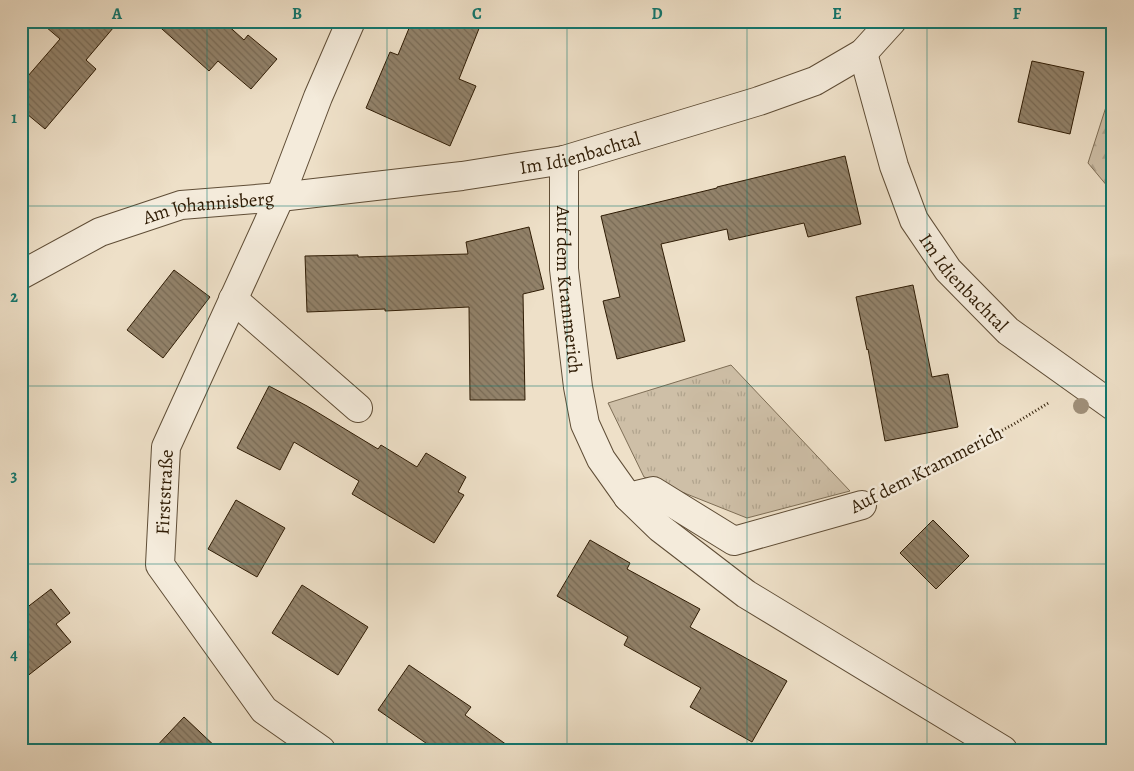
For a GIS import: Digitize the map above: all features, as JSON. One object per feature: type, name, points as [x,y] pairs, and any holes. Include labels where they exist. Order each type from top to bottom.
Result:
[{"type":"street","name":"Am Johannisberg","points":[[21,275],[100,232],[181,205],[280,197],[318,97],[351,21]]},
{"type":"street","name":"Im Idienbachtal","points":[[280,197],[462,176],[564,160],[759,101],[815,81],[863,52],[892,21]]},
{"type":"street","name":"Im Idienbachtal","points":[[863,52],[894,166],[914,220],[948,270],[1008,331],[1113,406]]},
{"type":"street","name":"Auf dem Krammerich","points":[[564,160],[564,269],[578,387],[585,424],[602,459],[628,497],[660,528],[746,594],[1003,750]]},
{"type":"street","name":"Firststraße","points":[[280,197],[166,447],[160,565],[264,710],[321,750]]},
{"type":"street","points":[[233,299],[358,408]]},
{"type":"street","name":"Auf dem Krammerich","points":[[628,497],[653,491],[734,541],[862,505]]},
{"type":"path","name":"Auf dem Krammerich","points":[[862,505],[1014,424],[1080,384]]},
{"type":"green space","points":[[1113,85],[1113,193],[1088,163]]},
{"type":"green space","points":[[731,365],[850,491],[747,518],[644,477],[608,403]]},
{"type":"building","points":[[39,21],[119,21],[86,60],[96,69],[45,129],[21,109],[21,84],[60,39]]},
{"type":"building","points":[[153,21],[223,21],[244,40],[248,35],[277,59],[251,89],[218,61],[209,71]]},
{"type":"building","points":[[412,21],[482,21],[459,79],[476,86],[450,146],[366,108],[390,52],[398,55]]},
{"type":"building","points":[[1032,61],[1084,72],[1070,134],[1018,122]]},
{"type":"building","points":[[845,156],[861,224],[808,237],[804,223],[729,240],[727,229],[661,244],[685,341],[617,359],[603,301],[620,297],[601,216]]},
{"type":"building","points":[[529,227],[544,289],[523,294],[525,400],[470,400],[469,307],[307,312],[305,256],[358,255],[358,257],[468,254],[466,242]]},
{"type":"building","points":[[174,270],[210,297],[163,358],[127,330]]},
{"type":"building","points":[[913,285],[932,377],[948,374],[958,427],[885,441],[856,297]]},
{"type":"building","points":[[269,386],[307,406],[378,449],[381,445],[417,467],[426,453],[466,477],[458,492],[464,495],[434,543],[352,494],[359,481],[294,442],[280,470],[237,448]]},
{"type":"building","points":[[236,500],[285,528],[257,577],[208,549]]},
{"type":"building","points":[[933,520],[969,556],[936,589],[900,553]]},
{"type":"building","points":[[590,540],[630,563],[627,569],[700,609],[690,627],[787,681],[752,742],[690,707],[701,688],[624,645],[628,637],[557,596]]},
{"type":"building","points":[[302,585],[368,627],[338,675],[272,633]]},
{"type":"building","points":[[51,589],[70,613],[56,624],[71,642],[21,681],[21,612]]},
{"type":"building","points":[[409,665],[471,707],[465,715],[514,750],[436,750],[378,710]]},
{"type":"building","points":[[184,717],[219,750],[153,750]]}]
